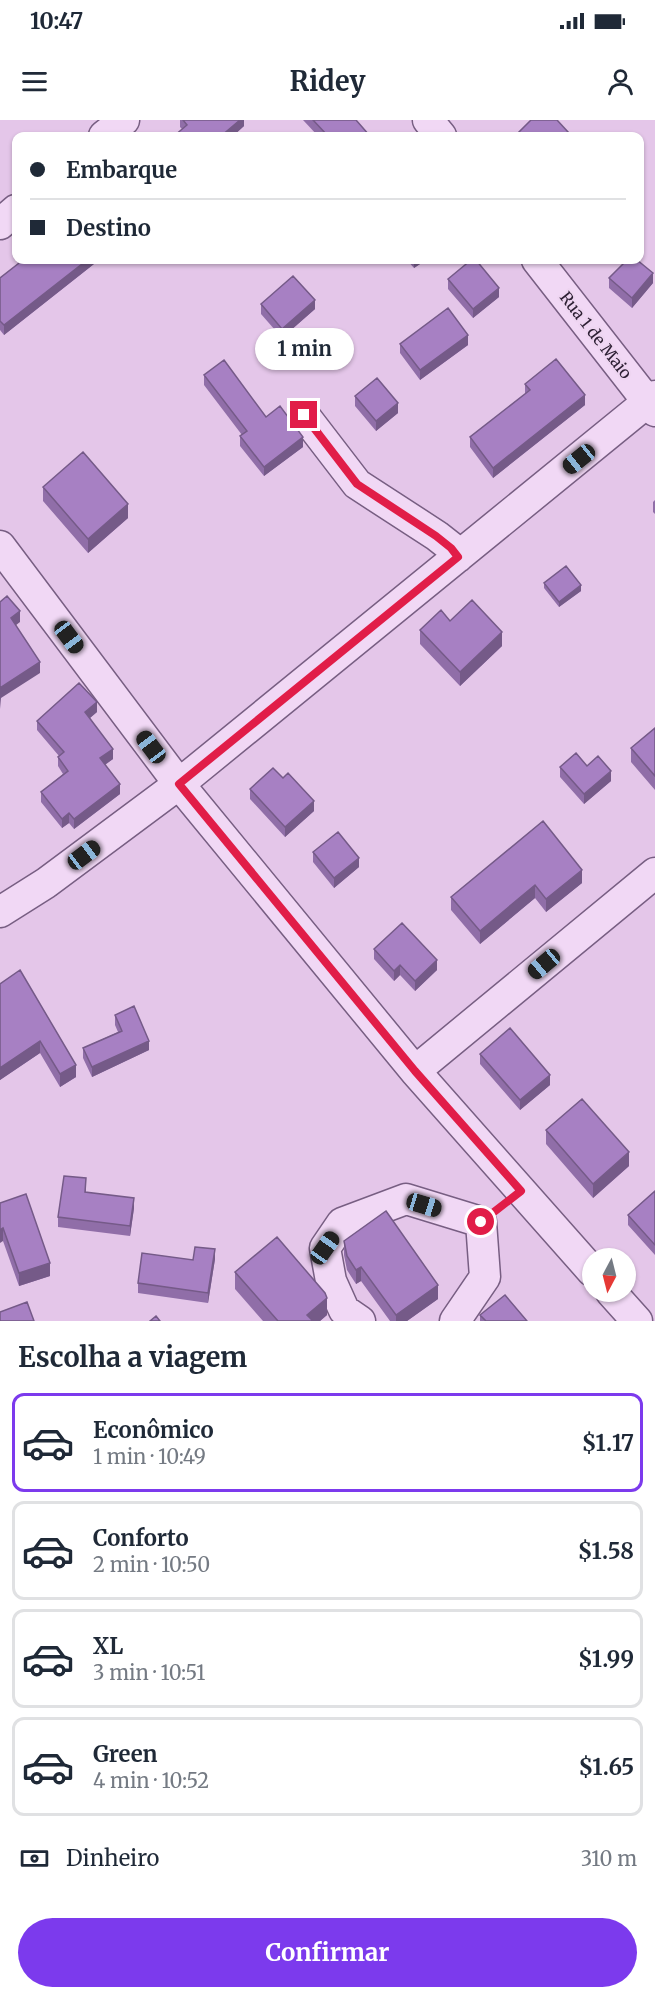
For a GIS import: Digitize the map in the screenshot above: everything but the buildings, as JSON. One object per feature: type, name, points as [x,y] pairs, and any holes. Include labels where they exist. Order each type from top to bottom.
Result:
[{"type":"street","points":[[109,132],[124,120]]},
{"type":"street","points":[[428,120],[438,132]]},
{"type":"street","points":[[0,224],[12,214]]},
{"type":"street","name":"Rua 1 de Maio","points":[[540,264],[653,403]]},
{"type":"street","points":[[0,912],[46,883],[179,784],[458,557],[653,403]]},
{"type":"street","points":[[304,415],[357,484],[436,536],[458,557]]},
{"type":"street","points":[[0,546],[179,784],[415,1071],[582,1260]]},
{"type":"street","points":[[415,1071],[655,873]]},
{"type":"street","points":[[481,1222],[521,1191]]},
{"type":"street","points":[[360,1321],[344,1310],[331,1281],[325,1248],[342,1223],[406,1199],[481,1222]]},
{"type":"street","points":[[455,1321],[485,1277],[481,1222]]},
{"type":"street","points":[[620,1302],[637,1321]]},
{"type":"route","points":[[304,415],[357,484],[436,536],[458,557],[179,784],[415,1071],[521,1191],[481,1222]]}]
